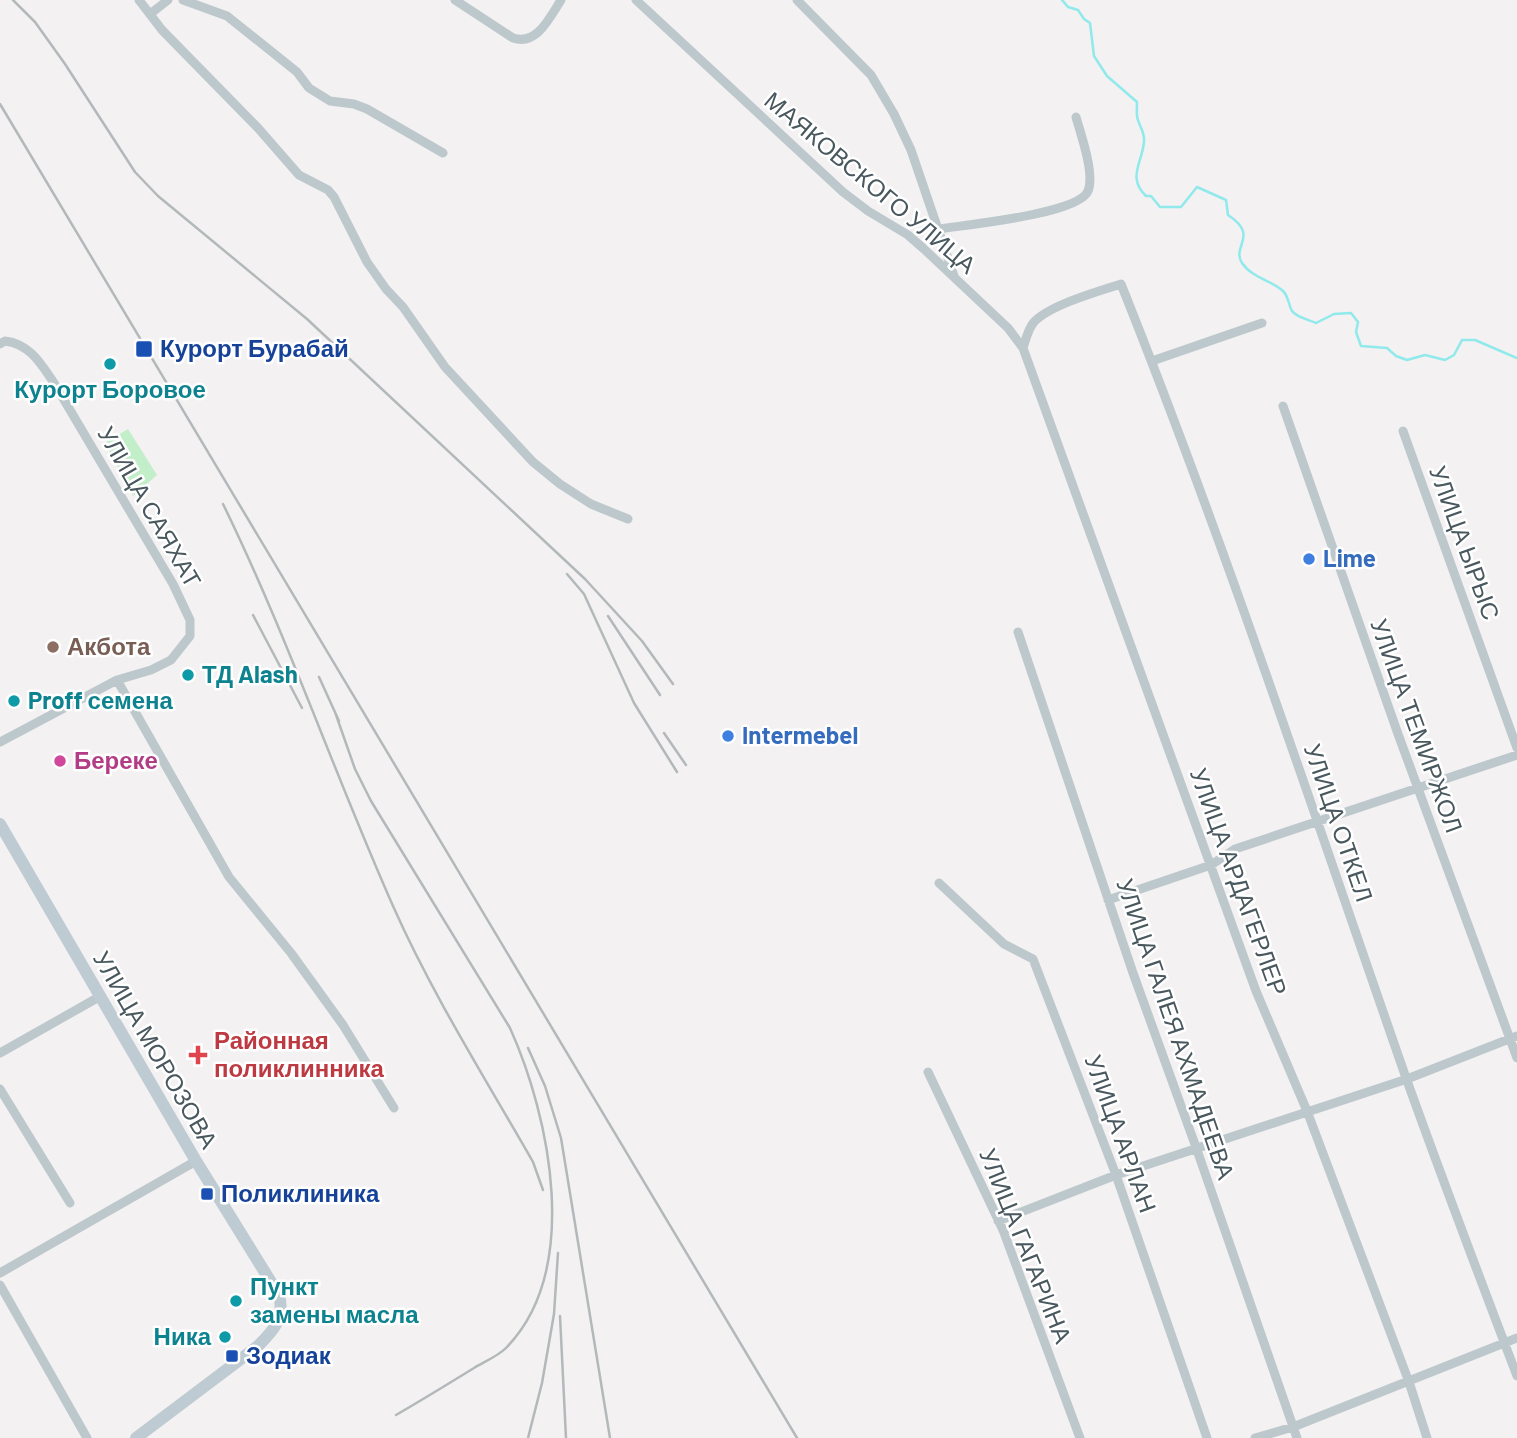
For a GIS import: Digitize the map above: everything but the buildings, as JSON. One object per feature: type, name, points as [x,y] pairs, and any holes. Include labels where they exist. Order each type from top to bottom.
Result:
[{"type":"main road","name":"УЛИЦА МОРОЗОВА","points":[[0,824],[196,1161],[279,1295],[281,1315],[272,1333],[220,1376],[136,1438]]},
{"type":"street","points":[[139,0],[299,175],[328,190],[334,197],[367,262],[386,289],[403,307],[445,367],[533,462],[591,504],[628,519]]},
{"type":"street","points":[[150,14],[168,0]]},
{"type":"street","points":[[183,0],[227,16],[297,72],[309,88],[330,101],[354,104],[367,109],[443,153]]},
{"type":"street","points":[[455,0],[513,38],[522,41],[533,38],[561,0]]},
{"type":"street","name":"МАЯКОВСКОГО УЛИЦА","points":[[636,0],[834,183],[868,211],[908,235],[1018,338]]},
{"type":"street","points":[[797,0],[871,75],[894,114],[911,150],[956,280]]},
{"type":"street","points":[[939,229],[1024,218],[1082,199],[1090,190],[1090,173],[1076,117]]},
{"type":"street","name":"УЛИЦА ОТКЕЛ","points":[[1023,348],[1031,326],[1037,319],[1077,299],[1121,284],[1152,360],[1407,1079],[1517,1376]]},
{"type":"street","points":[[1152,360],[1262,323]]},
{"type":"street","name":"УЛИЦА АРДАГЕРЛЕР","points":[[1018,338],[1256,991],[1307,1111],[1409,1382],[1427,1438]]},
{"type":"street","name":"УЛИЦА САЯХАТ","points":[[0,344],[5,341],[23,345],[54,383],[173,584],[190,620],[190,636],[171,660],[151,670],[117,680],[0,742]]},
{"type":"street","name":"УЛИЦА ТЕМИРЖОЛ","points":[[1283,406],[1418,789],[1513,1038],[1517,1058]]},
{"type":"street","name":"УЛИЦА ЫРЫС","points":[[1403,431],[1517,748]]},
{"type":"street","name":"УЛИЦА ГАЛЕЯ АХМАДЕЕВА","points":[[1018,632],[1108,900],[1297,1438]]},
{"type":"street","points":[[117,680],[229,877],[291,953],[343,1025],[394,1108]]},
{"type":"street","points":[[1108,900],[1211,865],[1235,849],[1517,755]]},
{"type":"street","name":"УЛИЦА АРЛАН","points":[[939,883],[1004,944],[1033,959],[1116,1175],[1207,1438]]},
{"type":"street","points":[[0,1053],[99,997]]},
{"type":"street","points":[[999,1221],[1116,1175],[1407,1079],[1513,1038]]},
{"type":"street","name":"УЛИЦА ГАГАРИНА","points":[[928,1072],[999,1221],[1080,1438]]},
{"type":"street","points":[[0,1088],[70,1203]]},
{"type":"street","points":[[0,1273],[196,1161]]},
{"type":"street","points":[[0,1285],[86,1438]]},
{"type":"street","points":[[1255,1438],[1293,1427],[1517,1338]]},
{"type":"green space","points":[[128,429],[157,475],[133,496],[105,443]]},
{"type":"waterway","points":[[1062,0],[1068,7],[1078,10],[1090,23],[1094,56],[1107,76],[1137,102],[1137,118],[1144,139],[1136,177],[1140,189],[1146,196],[1151,196],[1160,207],[1181,207],[1197,187],[1226,200],[1228,215],[1237,222],[1244,235],[1240,251],[1242,263],[1251,272],[1283,291],[1294,313],[1316,323],[1334,314],[1351,313],[1358,322],[1356,332],[1361,346],[1387,348],[1396,356],[1407,360],[1425,355],[1445,360],[1454,355],[1462,340],[1475,340],[1517,358]]},
{"type":"railway","points":[[13,0],[35,22],[135,172],[158,196],[307,319],[585,579],[642,641],[673,684]]},
{"type":"railway","points":[[0,104],[797,1438]]},
{"type":"railway","points":[[223,504],[268,603],[371,856],[408,939],[533,1162],[543,1190]]},
{"type":"railway","points":[[567,574],[584,594],[634,703],[677,772]]},
{"type":"railway","points":[[253,615],[302,708]]},
{"type":"railway","points":[[608,616],[660,695]]},
{"type":"railway","points":[[319,677],[339,721]]},
{"type":"railway","points":[[335,712],[355,769],[371,801],[510,1028],[537,1105],[552,1192],[551,1236],[544,1278],[530,1316],[503,1351],[396,1415]]},
{"type":"railway","points":[[664,733],[686,765]]},
{"type":"railway","points":[[528,1048],[545,1086],[561,1138],[610,1438]]},
{"type":"railway","points":[[528,1438],[542,1383],[554,1314],[558,1253]]},
{"type":"railway","points":[[560,1316],[566,1438]]},
{"type":"place","name":"Курорт Бурабай","points":[[144,349]]},
{"type":"place","name":"Курорт Боровое","points":[[110,364]]},
{"type":"place","name":"Lime","points":[[1309,559]]},
{"type":"place","name":"Акбота","points":[[53,647]]},
{"type":"place","name":"ТД Alash","points":[[188,675]]},
{"type":"place","name":"Proff семена","points":[[14,701]]},
{"type":"place","name":"Intermebel","points":[[728,736]]},
{"type":"place","name":"Береке","points":[[60,761]]},
{"type":"place","name":"Районная поликлинника","points":[[198,1055]]},
{"type":"place","name":"Поликлиника","points":[[207,1194]]},
{"type":"place","name":"Пункт замены масла","points":[[236,1301]]},
{"type":"place","name":"Ника","points":[[225,1337]]},
{"type":"place","name":"Зодиак","points":[[232,1356]]}]
